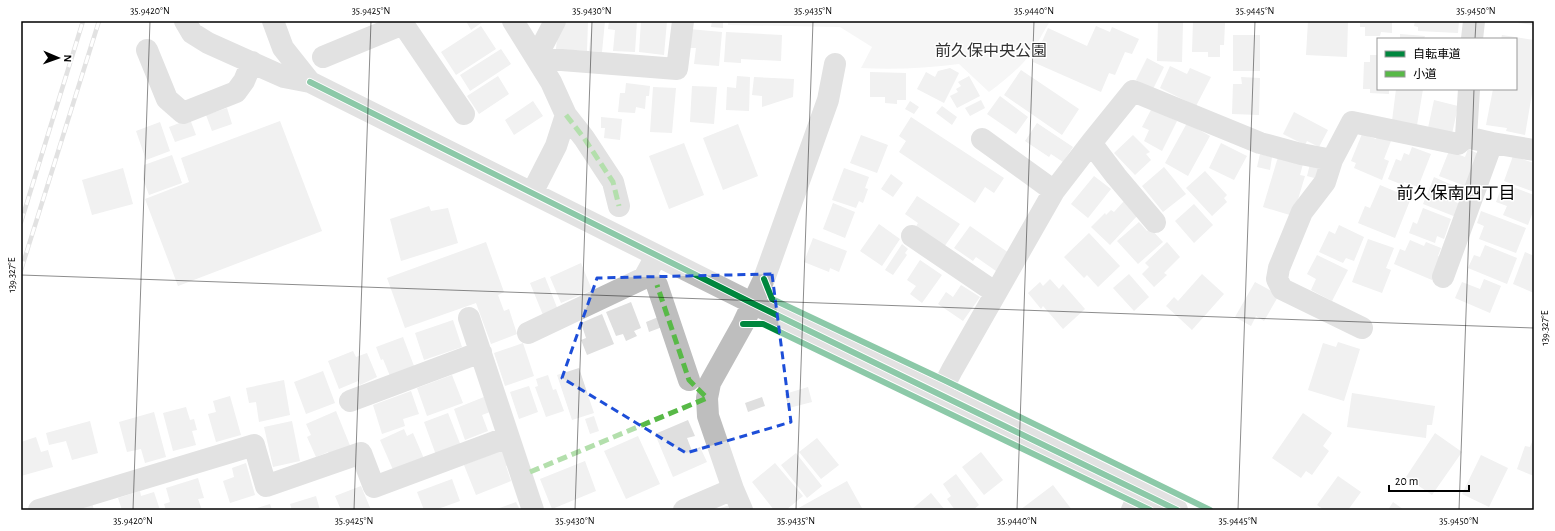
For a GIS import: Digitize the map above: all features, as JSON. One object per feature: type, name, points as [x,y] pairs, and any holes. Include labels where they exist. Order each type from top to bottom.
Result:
[{"type":"street","points":[[185,21],[192,33],[208,43],[284,77],[310,82],[752,304],[939,395],[1136,501],[1177,510]]},
{"type":"street","points":[[273,21],[283,48],[310,82]]},
{"type":"street","points":[[513,21],[551,82],[566,115],[584,138],[613,182],[619,206]]},
{"type":"street","points":[[536,58],[555,21]]},
{"type":"street","points":[[536,58],[677,69],[683,21]]},
{"type":"street","points":[[1472,38],[1474,21]]},
{"type":"street","points":[[323,57],[402,23],[464,114]]},
{"type":"street","points":[[147,50],[167,99],[183,112],[236,92],[244,81],[252,62]]},
{"type":"street","points":[[742,510],[733,489],[708,416],[707,398],[710,383],[743,324],[764,279],[828,100],[835,64]]},
{"type":"street","points":[[1362,328],[1282,289],[1277,279],[1302,212],[1325,182],[1332,160],[1352,122],[1458,144],[1466,137],[1469,90]]},
{"type":"street","points":[[939,395],[1054,191],[1133,91],[1260,143],[1301,154],[1332,160]]},
{"type":"street","points":[[532,193],[556,146],[566,115]]},
{"type":"street","points":[[1466,137],[1492,144],[1534,150]]},
{"type":"street","points":[[982,139],[1054,191]]},
{"type":"street","points":[[1091,143],[1116,176],[1155,222]]},
{"type":"street","points":[[1443,277],[1492,144]]},
{"type":"street","points":[[912,236],[996,293]]},
{"type":"street","points":[[528,333],[644,278],[656,256]]},
{"type":"street","points":[[657,285],[690,380]]},
{"type":"street","points":[[469,318],[533,510]]},
{"type":"street","points":[[350,401],[480,352]]},
{"type":"street","points":[[39,510],[254,445],[266,486],[361,453],[374,487],[508,437]]},
{"type":"street","points":[[684,510],[733,489]]},
{"type":"highlighted area","points":[[772,274],[791,422],[686,453],[562,378],[597,278]]},
{"type":"green space","name":"前久保中央公園","points":[[728,21],[1150,21],[1049,23],[1024,62],[989,92],[959,64],[935,67],[886,69],[861,68],[872,47],[840,27],[728,25]]},
{"type":"building","points":[[466,21],[484,21],[471,30]]},
{"type":"building","points":[[567,21],[588,21],[587,51],[556,49],[557,38]]},
{"type":"building","points":[[592,21],[605,21],[602,52],[589,51]]},
{"type":"building","points":[[609,21],[637,21],[635,52],[613,51],[615,30],[608,29]]},
{"type":"building","points":[[641,21],[667,21],[664,55],[639,52]]},
{"type":"building","points":[[712,21],[723,21],[723,28],[711,27]]},
{"type":"building","points":[[1158,21],[1183,22],[1182,62],[1157,61]]},
{"type":"building","points":[[1193,21],[1220,21],[1220,23],[1225,23],[1224,45],[1220,45],[1220,57],[1208,57],[1208,52],[1192,52]]},
{"type":"building","points":[[1308,21],[1348,21],[1347,57],[1306,55]]},
{"type":"building","points":[[1360,21],[1392,21],[1392,33],[1381,32],[1380,36],[1365,36],[1365,27],[1360,27]]},
{"type":"building","points":[[1415,21],[1459,21],[1458,33],[1418,31],[1418,27],[1414,26]]},
{"type":"building","points":[[1519,21],[1534,21],[1534,25],[1518,23]]},
{"type":"building","points":[[481,26],[496,49],[456,75],[441,52]]},
{"type":"building","points":[[1096,26],[1110,32],[1112,27],[1139,39],[1132,54],[1125,52],[1115,75],[1109,73],[1101,92],[1033,62],[1048,28],[1087,46]]},
{"type":"building","points":[[689,29],[722,32],[719,66],[694,64],[696,48],[687,48]]},
{"type":"building","points":[[726,32],[782,35],[781,61],[741,59],[741,63],[724,62]]},
{"type":"building","points":[[1400,34],[1425,36],[1424,38],[1400,38]]},
{"type":"building","points":[[1233,35],[1260,35],[1260,71],[1233,71]]},
{"type":"building","points":[[1502,35],[1534,40],[1534,82],[1525,135],[1506,131],[1507,128],[1486,125],[1493,90],[1517,90],[1517,38],[1501,38]]},
{"type":"building","points":[[501,49],[511,64],[470,91],[460,75]]},
{"type":"building","points":[[1370,55],[1377,55],[1377,90],[1389,90],[1389,94],[1370,93],[1370,89],[1363,89],[1364,62],[1370,62]]},
{"type":"building","points":[[1147,58],[1164,67],[1153,89],[1136,80]]},
{"type":"building","points":[[1170,66],[1187,74],[1190,68],[1211,77],[1196,106],[1160,88]]},
{"type":"building","points":[[950,68],[959,73],[944,103],[917,89],[926,72],[935,77],[938,71]]},
{"type":"building","points":[[1021,70],[1079,109],[1062,135],[1004,95]]},
{"type":"building","points":[[870,72],[906,73],[906,100],[897,100],[897,104],[885,103],[885,97],[870,97]]},
{"type":"building","points":[[498,76],[509,94],[479,114],[467,96]]},
{"type":"building","points":[[737,76],[750,77],[749,111],[726,110],[727,87],[736,88]]},
{"type":"building","points":[[969,76],[980,96],[957,108],[950,96],[958,92],[956,89],[961,86],[958,82]]},
{"type":"building","points":[[754,77],[794,79],[793,97],[762,107],[762,96],[752,95]]},
{"type":"building","points":[[1241,77],[1260,78],[1259,115],[1232,114],[1233,84],[1242,84]]},
{"type":"building","points":[[626,83],[650,86],[649,96],[646,96],[645,109],[636,107],[635,113],[618,112],[620,93],[625,93]]},
{"type":"building","points":[[692,86],[717,87],[714,124],[690,122]]},
{"type":"building","points":[[653,87],[676,88],[672,133],[650,132]]},
{"type":"building","points":[[1396,90],[1423,90],[1417,125],[1392,121]]},
{"type":"building","points":[[1000,96],[1028,117],[1016,134],[987,114]]},
{"type":"building","points":[[981,100],[985,108],[970,116],[965,108]]},
{"type":"building","points":[[1434,100],[1458,106],[1452,134],[1428,128]]},
{"type":"building","points":[[533,101],[543,116],[514,135],[505,120]]},
{"type":"building","points":[[910,101],[919,107],[914,114],[905,109]]},
{"type":"building","points":[[942,106],[957,117],[952,125],[936,113]]},
{"type":"building","points":[[227,108],[232,124],[212,131],[206,115]]},
{"type":"building","points":[[1152,108],[1177,121],[1162,151],[1144,141],[1149,130],[1142,127]]},
{"type":"building","points":[[1294,112],[1328,130],[1319,147],[1307,141],[1305,145],[1283,134]]},
{"type":"building","points":[[601,117],[622,119],[620,140],[604,138],[605,128],[601,128]]},
{"type":"building","points":[[911,117],[1004,178],[994,193],[985,187],[975,203],[899,152],[906,141],[899,136]]},
{"type":"building","points":[[190,119],[196,135],[175,142],[169,127]]},
{"type":"building","points":[[280,121],[322,231],[178,286],[145,199],[189,182],[181,158]]},
{"type":"building","points":[[160,122],[170,151],[146,160],[136,131]]},
{"type":"building","points":[[1037,123],[1073,147],[1063,162],[1051,154],[1049,157],[1025,141]]},
{"type":"building","points":[[1187,123],[1210,136],[1188,176],[1165,163]]},
{"type":"building","points":[[738,124],[758,176],[723,190],[703,138]]},
{"type":"building","points":[[1362,134],[1376,139],[1377,136],[1391,141],[1384,159],[1389,161],[1382,180],[1354,168],[1356,163],[1351,161]]},
{"type":"building","points":[[861,135],[888,145],[877,173],[850,163]]},
{"type":"building","points":[[1133,135],[1150,152],[1146,154],[1151,160],[1135,175],[1114,153]]},
{"type":"building","points":[[684,143],[704,195],[669,209],[649,156]]},
{"type":"building","points":[[1221,143],[1247,156],[1234,180],[1209,168]]},
{"type":"building","points":[[1412,147],[1431,154],[1418,187],[1404,182],[1403,185],[1388,179],[1396,159],[1401,161],[1404,153],[1409,155]]},
{"type":"building","points":[[1468,149],[1481,155],[1465,186],[1439,176],[1449,151],[1465,157]]},
{"type":"building","points":[[1260,154],[1272,157],[1270,170],[1257,167]]},
{"type":"building","points":[[172,155],[182,183],[149,195],[143,179],[144,165]]},
{"type":"building","points":[[1513,156],[1534,163],[1534,192],[1504,181]]},
{"type":"building","points":[[1278,157],[1303,164],[1300,175],[1305,176],[1293,216],[1263,207]]},
{"type":"building","points":[[1310,164],[1325,168],[1322,180],[1307,176]]},
{"type":"building","points":[[1164,167],[1186,194],[1163,212],[1142,186]]},
{"type":"building","points":[[123,168],[133,204],[92,215],[82,180]]},
{"type":"building","points":[[844,168],[869,177],[865,188],[868,189],[863,203],[859,201],[856,208],[832,200]]},
{"type":"building","points":[[1205,171],[1227,195],[1224,198],[1227,202],[1212,216],[1186,188]]},
{"type":"building","points":[[891,174],[903,183],[893,197],[881,189]]},
{"type":"building","points":[[1094,176],[1111,189],[1088,218],[1071,204]]},
{"type":"building","points":[[1434,177],[1454,186],[1451,194],[1457,197],[1455,202],[1462,204],[1456,217],[1423,204]]},
{"type":"building","points":[[1503,183],[1534,195],[1534,209],[1528,225],[1503,215],[1507,206],[1496,202]]},
{"type":"building","points":[[1380,185],[1411,198],[1395,238],[1358,223],[1365,206],[1370,208]]},
{"type":"building","points":[[917,196],[960,224],[944,247],[915,228],[918,223],[905,214]]},
{"type":"building","points":[[1124,201],[1138,215],[1110,245],[1091,227],[1105,213],[1106,215],[1111,210],[1114,212]]},
{"type":"building","points":[[833,203],[855,212],[845,238],[823,229]]},
{"type":"building","points":[[1194,204],[1213,225],[1194,243],[1175,221]]},
{"type":"building","points":[[429,206],[431,211],[448,208],[458,243],[401,261],[390,219]]},
{"type":"building","points":[[1423,208],[1451,219],[1444,239],[1437,236],[1435,243],[1409,233],[1413,222],[1417,224]]},
{"type":"building","points":[[1481,211],[1526,228],[1516,253],[1479,239],[1484,226],[1477,223]]},
{"type":"building","points":[[1139,222],[1147,231],[1150,228],[1163,242],[1138,264],[1117,241]]},
{"type":"building","points":[[879,224],[900,239],[882,266],[860,251]]},
{"type":"building","points":[[1339,225],[1364,237],[1354,261],[1346,258],[1343,263],[1319,252],[1329,231],[1335,234]]},
{"type":"building","points":[[970,226],[1009,253],[996,271],[976,257],[973,261],[954,248]]},
{"type":"building","points":[[1089,233],[1120,266],[1098,287],[1087,275],[1084,278],[1064,257]]},
{"type":"building","points":[[813,238],[847,251],[839,272],[830,268],[829,272],[804,262]]},
{"type":"building","points":[[1368,239],[1394,248],[1386,268],[1391,270],[1382,293],[1352,282]]},
{"type":"building","points":[[1410,240],[1424,246],[1426,242],[1441,248],[1438,256],[1441,257],[1432,280],[1394,264],[1400,249],[1405,251]]},
{"type":"building","points":[[486,242],[504,292],[498,295],[504,311],[509,309],[517,334],[491,344],[476,303],[405,328],[387,278]]},
{"type":"building","points":[[1167,242],[1180,257],[1164,273],[1167,275],[1154,287],[1142,274],[1149,267],[1145,263]]},
{"type":"building","points":[[902,244],[908,249],[905,253],[907,255],[893,275],[885,270]]},
{"type":"building","points":[[1485,245],[1517,258],[1507,284],[1468,268],[1474,255],[1480,257]]},
{"type":"building","points":[[1525,252],[1534,256],[1534,293],[1513,284]]},
{"type":"building","points":[[1317,255],[1348,270],[1332,301],[1311,290],[1316,279],[1307,274]]},
{"type":"building","points":[[920,260],[942,275],[922,303],[910,294],[916,286],[907,280]]},
{"type":"building","points":[[581,263],[592,290],[561,303],[550,277]]},
{"type":"building","points":[[1129,274],[1149,297],[1134,311],[1113,288]]},
{"type":"building","points":[[1202,274],[1224,294],[1192,330],[1166,306],[1174,297],[1178,301]]},
{"type":"building","points":[[545,277],[558,310],[543,315],[530,283]]},
{"type":"building","points":[[1050,279],[1059,289],[1063,284],[1085,309],[1063,329],[1043,306],[1041,309],[1028,293],[1040,282],[1043,286]]},
{"type":"building","points":[[1484,279],[1501,286],[1490,313],[1455,298],[1462,282],[1480,289]]},
{"type":"building","points":[[1255,282],[1279,295],[1264,321],[1256,316],[1251,326],[1235,317]]},
{"type":"building","points":[[961,285],[980,297],[963,321],[938,304],[946,292],[953,297]]},
{"type":"building","points":[[631,302],[641,328],[634,331],[637,336],[626,341],[623,334],[616,336],[606,312]]},
{"type":"building","points":[[602,314],[614,344],[587,355],[581,340],[586,338],[581,323]]},
{"type":"building","points":[[661,316],[665,326],[649,332],[646,322]]},
{"type":"building","points":[[453,320],[462,347],[424,360],[415,333]]},
{"type":"building","points":[[403,337],[414,366],[390,376],[376,347]]},
{"type":"building","points":[[1338,342],[1360,349],[1344,401],[1308,390],[1323,343],[1336,347]]},
{"type":"building","points":[[523,343],[534,376],[505,386],[494,353]]},
{"type":"building","points":[[353,351],[356,357],[367,353],[377,377],[360,385],[358,381],[339,389],[328,361]]},
{"type":"building","points":[[579,368],[594,413],[572,420],[557,375]]},
{"type":"building","points":[[323,371],[335,403],[306,414],[294,382]]},
{"type":"building","points":[[452,375],[463,403],[427,416],[417,388]]},
{"type":"building","points":[[548,375],[553,390],[556,389],[564,411],[546,417],[535,387],[538,386],[536,379]]},
{"type":"building","points":[[284,380],[290,415],[259,422],[256,402],[249,403],[246,388]]},
{"type":"building","points":[[529,386],[538,412],[519,419],[510,392]]},
{"type":"building","points":[[808,387],[812,402],[789,408],[785,394]]},
{"type":"building","points":[[411,391],[419,414],[403,419],[405,426],[382,434],[373,405]]},
{"type":"building","points":[[1352,393],[1435,406],[1432,425],[1427,425],[1426,438],[1347,427]]},
{"type":"building","points":[[230,396],[241,435],[216,442],[208,414],[216,412],[213,401]]},
{"type":"building","points":[[484,397],[490,412],[482,415],[488,431],[465,440],[454,409]]},
{"type":"building","points":[[762,397],[765,406],[748,412],[745,403]]},
{"type":"building","points":[[186,407],[190,420],[194,419],[197,430],[192,431],[196,445],[173,451],[163,413]]},
{"type":"building","points":[[336,411],[351,448],[330,457],[328,452],[316,457],[307,437],[311,435],[306,424]]},
{"type":"building","points":[[154,412],[166,457],[145,463],[141,449],[127,452],[119,422]]},
{"type":"building","points":[[448,413],[461,446],[436,455],[424,422]]},
{"type":"building","points":[[1303,413],[1332,433],[1323,446],[1329,451],[1312,475],[1306,471],[1301,478],[1272,458]]},
{"type":"building","points":[[594,416],[599,431],[590,434],[585,419]]},
{"type":"building","points":[[688,420],[695,436],[687,438],[692,451],[700,447],[707,462],[673,477],[655,434]]},
{"type":"building","points":[[90,421],[98,453],[72,460],[66,441],[49,445],[46,433]]},
{"type":"building","points":[[292,421],[300,461],[273,467],[264,427]]},
{"type":"building","points":[[404,429],[407,436],[413,433],[425,461],[394,472],[380,440]]},
{"type":"building","points":[[1435,433],[1462,452],[1432,495],[1406,477]]},
{"type":"building","points":[[638,436],[660,484],[626,499],[604,451]]},
{"type":"building","points":[[36,437],[41,452],[48,450],[53,467],[21,476],[21,442]]},
{"type":"building","points":[[1534,437],[1534,476],[1517,469],[1525,446],[1530,447]]},
{"type":"building","points":[[817,438],[839,465],[821,479],[799,452]]},
{"type":"building","points":[[505,449],[511,464],[506,466],[511,481],[476,495],[464,465]]},
{"type":"building","points":[[981,452],[1003,480],[984,495],[962,467]]},
{"type":"building","points":[[796,453],[822,486],[807,498],[781,465]]},
{"type":"building","points":[[1481,455],[1508,468],[1489,507],[1462,494]]},
{"type":"building","points":[[585,461],[596,491],[552,509],[540,479]]},
{"type":"building","points":[[246,463],[255,495],[230,503],[223,481],[234,477],[232,468]]},
{"type":"building","points":[[775,463],[803,496],[786,510],[774,510],[752,482]]},
{"type":"building","points":[[956,474],[979,505],[973,510],[955,510],[947,499],[951,496],[943,484]]},
{"type":"building","points":[[1338,476],[1361,492],[1348,510],[1324,510],[1317,505]]},
{"type":"building","points":[[198,478],[204,498],[198,499],[202,510],[166,510],[164,504],[170,502],[166,488]]},
{"type":"building","points":[[452,479],[460,501],[435,510],[424,510],[417,492]]},
{"type":"building","points":[[847,481],[863,510],[795,510]]},
{"type":"building","points":[[1053,485],[1072,510],[1020,510]]},
{"type":"building","points":[[361,486],[371,510],[341,510],[335,496]]},
{"type":"building","points":[[140,491],[141,496],[154,492],[160,510],[122,510],[118,498]]},
{"type":"building","points":[[931,493],[945,510],[911,510]]},
{"type":"building","points":[[316,496],[320,510],[292,510],[290,504]]},
{"type":"building","points":[[516,502],[520,510],[494,510]]},
{"type":"building","points":[[1393,502],[1404,510],[1388,510]]},
{"type":"building","points":[[92,503],[94,510],[70,510]]},
{"type":"building","points":[[270,504],[272,510],[251,510]]},
{"type":"building","points":[[730,505],[732,510],[714,510]]},
{"type":"railway","points":[[21,222],[83,21]]},
{"type":"railway","points":[[21,270],[99,21]]},
{"type":"marked path","points":[[566,115],[584,138],[613,182],[619,206]]},
{"type":"marked path","points":[[530,472],[707,398],[689,380],[657,285]]},
{"type":"cycle path","points":[[310,82],[752,303],[1177,510]]},
{"type":"cycle path","points":[[764,279],[772,299],[946,381],[1210,510]]},
{"type":"cycle path","points":[[743,324],[763,324],[1150,510]]},
{"type":"district","name":"前久保南四丁目","points":[[1456,193]]}]
